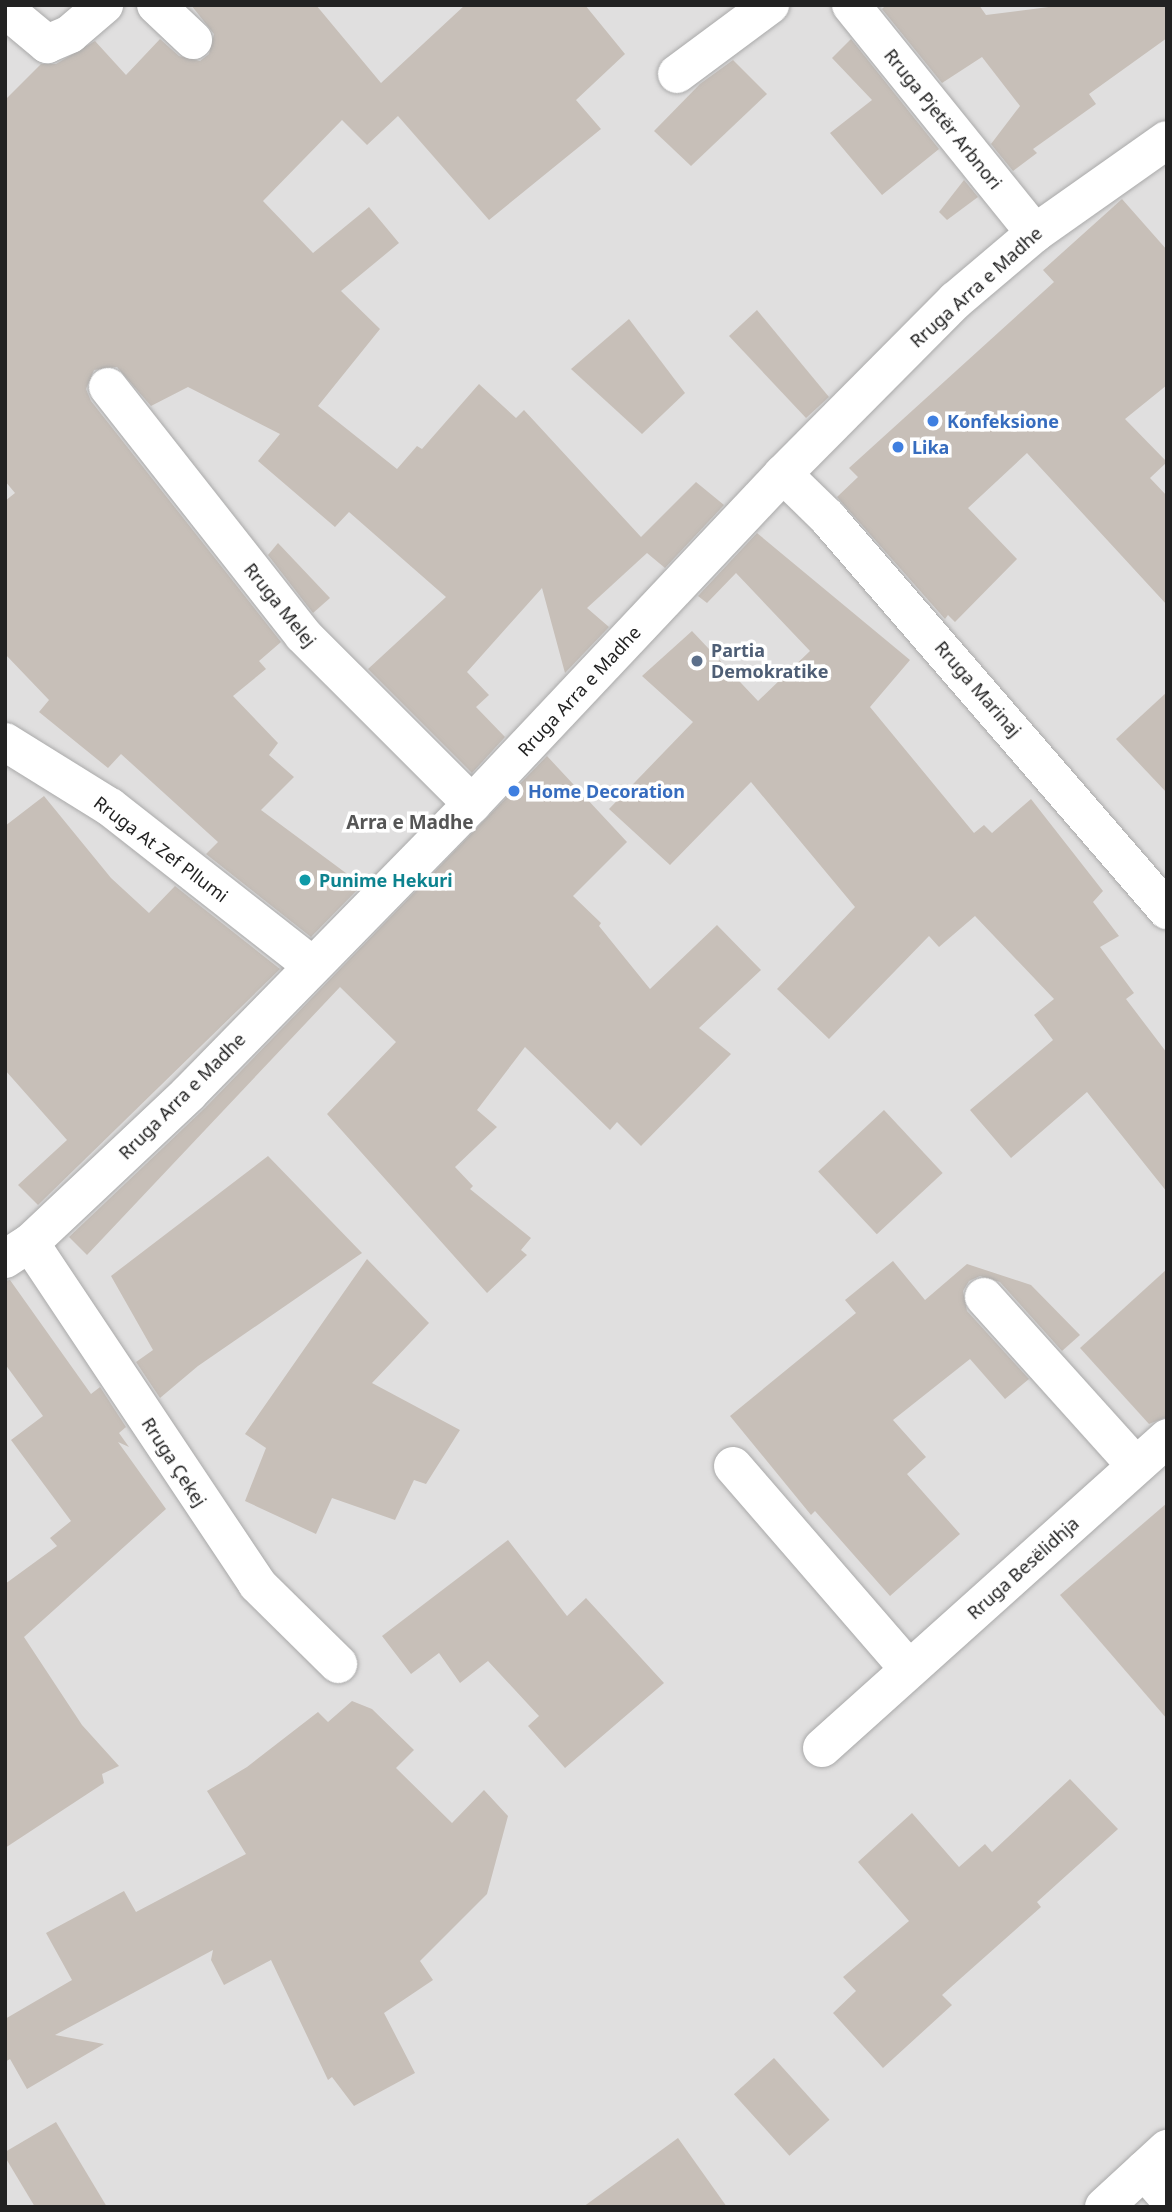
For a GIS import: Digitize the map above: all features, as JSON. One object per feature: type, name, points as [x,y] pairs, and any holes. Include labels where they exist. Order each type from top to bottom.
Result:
[{"type":"street","points":[[5,9],[47,44],[70,34],[104,5]]},
{"type":"street","points":[[156,5],[194,40]]},
{"type":"street","points":[[677,74],[770,5]]},
{"type":"street","name":"Rruga Pjetër Arbnori","points":[[851,5],[1035,233]]},
{"type":"street","name":"Rruga Arra e Madhe","points":[[18,1251],[189,1093],[310,964],[472,804],[783,474],[957,300],[1035,233],[1167,140]]},
{"type":"street","name":"Rruga Melej","points":[[108,387],[303,635],[472,804]]},
{"type":"street","name":"Rruga Marinaj","points":[[783,474],[872,568],[1167,910]]},
{"type":"street","name":"Rruga At Zef Pllumi","points":[[5,743],[110,807],[310,964]]},
{"type":"street","name":"Rruga Çekej","points":[[18,1251],[257,1584],[338,1664]]},
{"type":"street","points":[[984,1297],[1136,1466]]},
{"type":"street","name":"Rruga Besëlidhja","points":[[822,1748],[1167,1438]]},
{"type":"street","points":[[733,1466],[909,1669]]},
{"type":"street","points":[[1104,2207],[1159,2172]]},
{"type":"shaded area","points":[[5,5],[1167,5],[1167,2207],[5,2207]]},
{"type":"building","points":[[191,5],[316,5],[381,83],[465,5],[585,5],[625,54],[576,100],[601,129],[489,220],[398,116],[367,145],[342,120],[263,201],[313,253],[369,207],[399,243],[341,291],[380,329],[318,406],[397,469],[417,446],[422,449],[479,384],[516,418],[524,410],[641,537],[696,482],[724,505],[665,568],[647,553],[587,608],[609,627],[565,673],[542,588],[467,672],[489,695],[476,707],[505,737],[472,773],[368,669],[446,597],[349,512],[335,527],[258,461],[280,434],[188,387],[151,406],[117,367],[94,370],[86,389],[91,401],[281,642],[259,661],[266,669],[233,696],[278,743],[269,755],[294,777],[261,810],[362,885],[311,937],[206,854],[218,842],[121,754],[108,768],[39,712],[49,700],[5,654],[5,501],[15,493],[5,481],[5,100],[41,64],[56,64],[95,41],[126,75],[160,39],[179,56],[200,61],[209,54],[214,34]]},
{"type":"building","points":[[886,5],[979,5],[986,15],[1064,5],[1167,5],[1167,38],[1089,94],[1096,104],[1033,149],[1037,153],[1013,171],[991,144],[1020,106],[982,57],[942,83],[882,9]]},
{"type":"building","points":[[851,39],[939,149],[882,195],[830,133],[872,100],[832,58]]},
{"type":"building","points":[[733,60],[767,94],[691,166],[654,131],[700,84]]},
{"type":"building","points":[[964,180],[978,197],[947,220],[939,212]]},
{"type":"building","points":[[1122,199],[1167,250],[1167,385],[1125,419],[1167,462],[1150,478],[1167,496],[1167,605],[1027,453],[968,508],[1017,559],[955,622],[948,615],[945,619],[837,497],[858,477],[849,468],[1054,282],[1043,270]]},
{"type":"building","points":[[757,310],[829,397],[806,418],[729,336]]},
{"type":"building","points":[[629,319],[685,393],[642,434],[571,369]]},
{"type":"building","points":[[757,533],[910,660],[870,707],[974,833],[984,825],[992,833],[1031,799],[1103,891],[1093,902],[1119,936],[1100,947],[1134,993],[1126,999],[1167,1053],[1167,1192],[1087,1092],[1011,1158],[970,1110],[1053,1040],[1034,1015],[1054,999],[975,916],[939,947],[929,936],[829,1039],[777,989],[855,907],[751,782],[670,865],[609,809],[693,722],[642,676],[692,631],[758,701],[810,651],[736,573],[707,603],[698,596]]},
{"type":"building","points":[[278,543],[330,598],[313,613],[268,555]]},
{"type":"building","points":[[1167,692],[1167,793],[1116,739]]},
{"type":"building","points":[[547,756],[627,842],[573,896],[601,923],[599,926],[650,989],[717,925],[761,970],[699,1028],[731,1054],[641,1146],[617,1122],[610,1130],[525,1047],[477,1110],[497,1127],[455,1167],[473,1186],[470,1189],[531,1238],[521,1250],[527,1255],[487,1293],[327,1114],[396,1042],[340,987],[87,1255],[69,1237],[205,1108]]},
{"type":"building","points":[[44,796],[111,878],[149,913],[175,886],[280,969],[38,1205],[18,1185],[67,1140],[5,1070],[5,826]]},
{"type":"building","points":[[884,1110],[943,1173],[877,1234],[818,1171]]},
{"type":"building","points":[[268,1156],[362,1253],[198,1366],[160,1398],[136,1362],[153,1350],[111,1276]]},
{"type":"building","points":[[367,1259],[429,1323],[372,1383],[460,1430],[426,1484],[414,1480],[395,1520],[332,1498],[316,1534],[245,1501],[266,1448],[245,1434]]},
{"type":"building","points":[[893,1261],[925,1300],[967,1264],[1031,1285],[1080,1335],[1062,1351],[1000,1282],[980,1276],[969,1281],[963,1291],[967,1311],[1029,1379],[1005,1399],[970,1359],[893,1420],[926,1457],[907,1474],[960,1534],[890,1596],[815,1511],[811,1515],[730,1416],[856,1313],[845,1300]]},
{"type":"building","points":[[1167,1269],[1167,1417],[1149,1424],[1080,1348]]},
{"type":"building","points":[[10,1280],[91,1394],[100,1387],[126,1427],[119,1433],[129,1447],[118,1442],[166,1509],[24,1637],[82,1725],[119,1766],[102,1774],[104,1783],[5,1848],[5,1584],[57,1546],[50,1538],[71,1521],[11,1440],[43,1416],[5,1364],[5,1281]]},
{"type":"building","points":[[1167,1503],[1167,1719],[1060,1595]]},
{"type":"building","points":[[508,1540],[567,1616],[586,1598],[664,1683],[565,1768],[528,1726],[539,1716],[488,1661],[460,1683],[439,1653],[411,1674],[382,1636]]},
{"type":"building","points":[[352,1701],[372,1709],[414,1750],[396,1768],[452,1823],[484,1790],[508,1816],[487,1894],[420,1961],[433,1980],[384,2013],[415,2073],[354,2106],[332,2077],[328,2080],[271,1960],[224,1985],[211,1960],[213,1950],[55,2035],[104,2044],[27,2089],[10,2059],[5,2062],[5,2019],[72,1980],[46,1933],[124,1891],[136,1912],[246,1854],[207,1791],[247,1767],[318,1712],[328,1722]]},
{"type":"building","points":[[1070,1779],[1118,1829],[1037,1902],[1041,1907],[942,1995],[952,2005],[883,2068],[833,2013],[856,1991],[843,1977],[909,1921],[858,1862],[912,1813],[959,1867],[985,1844],[992,1852]]},
{"type":"building","points":[[774,2058],[830,2120],[789,2156],[734,2094]]},
{"type":"building","points":[[56,2122],[107,2207],[35,2207],[5,2157],[5,2152]]},
{"type":"building","points":[[678,2138],[727,2207],[583,2207]]},
{"type":"place","name":"Konfeksione","points":[[933,421]]},
{"type":"place","name":"Lika","points":[[898,447]]},
{"type":"place","name":"Partia Demokratike","points":[[697,661]]},
{"type":"place","name":"Home Decoration","points":[[514,791]]},
{"type":"place","name":"Punime Hekuri","points":[[305,880]]},
{"type":"district","name":"Arra e Madhe","points":[[410,823]]}]
